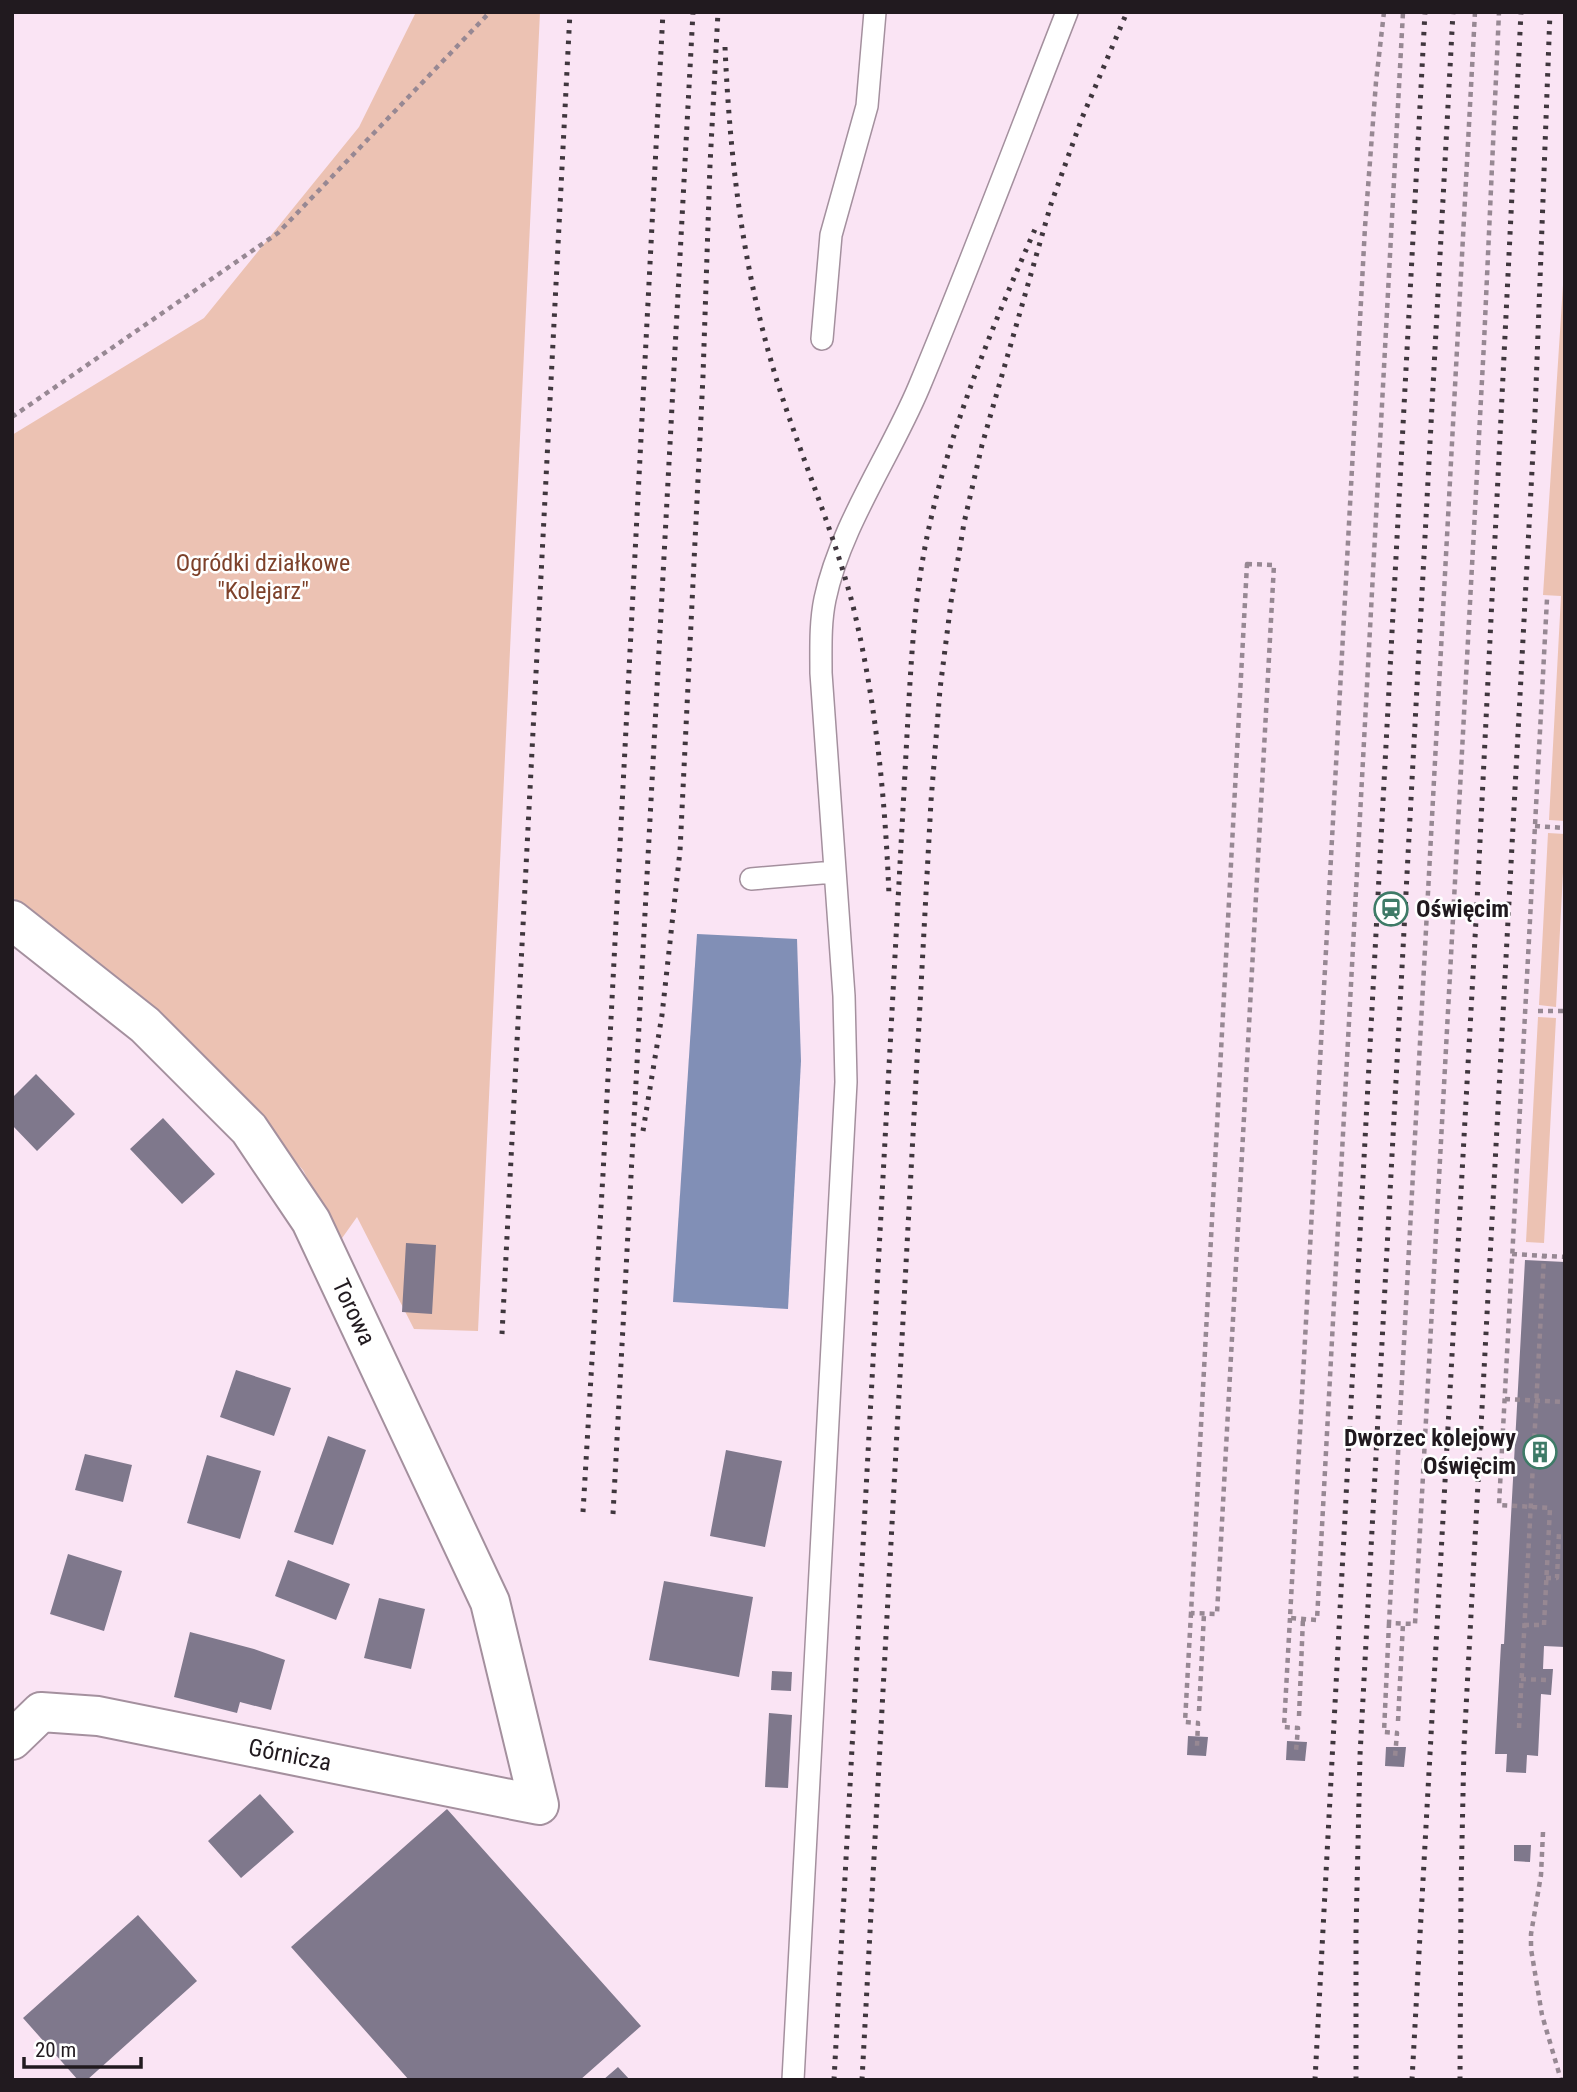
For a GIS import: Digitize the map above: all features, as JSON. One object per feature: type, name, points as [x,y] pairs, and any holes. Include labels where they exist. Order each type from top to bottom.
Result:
[{"type":"street","name":"Torowa","points":[[12,920],[145,1025],[249,1129],[311,1221],[491,1602],[539,1805]]},
{"type":"street","name":"Górnicza","points":[[12,1741],[26,1709],[98,1716],[539,1805]]},
{"type":"lane","points":[[822,340],[831,235],[867,106],[875,12]]},
{"type":"lane","points":[[793,2080],[845,1127],[844,996],[821,673],[821,631],[828,586],[847,533],[920,386],[1068,12]]},
{"type":"lane","points":[[751,879],[834,872]]},
{"type":"path","points":[[12,417],[278,233],[490,12]]},
{"type":"path","points":[[1296,1751],[1298,1728],[1284,1727],[1365,227],[1384,12]]},
{"type":"path","points":[[1290,1618],[1317,1620],[1403,12]]},
{"type":"path","points":[[1395,1757],[1397,1733],[1384,1732],[1475,12]]},
{"type":"path","points":[[1390,1623],[1415,1624],[1481,398],[1499,12]]},
{"type":"path","points":[[1191,1613],[1217,1614],[1273,565],[1247,564],[1185,1723],[1198,1723],[1197,1746]]},
{"type":"path","points":[[1524,1625],[1544,1625],[1550,1508],[1499,1505],[1547,599]]},
{"type":"path","points":[[1535,826],[1565,828]]},
{"type":"path","points":[[1538,1011],[1565,1011]]},
{"type":"path","points":[[1513,1254],[1565,1257]]},
{"type":"path","points":[[1519,1728],[1544,1256]]},
{"type":"path","points":[[1505,1399],[1565,1402]]},
{"type":"path","points":[[1546,1578],[1557,1578],[1559,1533]]},
{"type":"path","points":[[1199,1711],[1204,1614]]},
{"type":"path","points":[[1299,1716],[1303,1618]]},
{"type":"path","points":[[1398,1721],[1403,1624]]},
{"type":"path","points":[[1521,1679],[1546,1680]]},
{"type":"path","points":[[1543,1832],[1541,1875],[1531,1949],[1542,2015],[1562,2080]]},
{"type":"green space","name":"Ogródki działkowe \"Kolejarz\"","points":[[416,12],[540,12],[478,1331],[414,1329],[357,1217],[340,1241],[303,1170],[214,1071],[48,924],[12,897],[12,435],[204,318],[359,127]]},
{"type":"green space","points":[[1565,254],[1565,821],[1549,820],[1561,596],[1543,595]]},
{"type":"green space","points":[[1548,833],[1565,834],[1556,1007],[1539,1005]]},
{"type":"green space","points":[[1538,1017],[1556,1018],[1544,1243],[1526,1242]]},
{"type":"water","points":[[697,934],[797,939],[801,1061],[788,1309],[673,1302]]},
{"type":"building","points":[[36,1074],[75,1114],[37,1151],[12,1125],[12,1098]]},
{"type":"building","points":[[163,1118],[215,1174],[182,1204],[130,1149]]},
{"type":"building","points":[[406,1243],[436,1245],[432,1314],[402,1312]]},
{"type":"building","name":"Dworzec kolejowy Oświęcim","points":[[1525,1260],[1565,1262],[1565,1647],[1544,1646],[1543,1669],[1553,1669],[1551,1695],[1541,1694],[1538,1756],[1527,1755],[1526,1773],[1506,1772],[1507,1754],[1495,1754],[1501,1644],[1504,1644]]},
{"type":"building","points":[[236,1370],[291,1388],[274,1436],[220,1417]]},
{"type":"building","points":[[328,1436],[366,1450],[333,1545],[294,1532]]},
{"type":"building","points":[[726,1450],[782,1461],[765,1547],[710,1536]]},
{"type":"building","points":[[85,1454],[132,1465],[123,1502],[75,1490]]},
{"type":"building","points":[[207,1455],[261,1471],[240,1539],[187,1523]]},
{"type":"building","points":[[68,1554],[122,1571],[104,1631],[50,1614]]},
{"type":"building","points":[[288,1560],[350,1584],[336,1620],[275,1596]]},
{"type":"building","points":[[664,1581],[753,1597],[739,1677],[649,1660]]},
{"type":"building","points":[[379,1598],[425,1609],[411,1669],[364,1658]]},
{"type":"building","points":[[190,1632],[285,1660],[271,1710],[240,1702],[237,1713],[174,1697]]},
{"type":"building","points":[[772,1671],[792,1672],[791,1691],[771,1690]]},
{"type":"building","points":[[769,1713],[792,1715],[788,1788],[765,1787]]},
{"type":"building","points":[[1188,1736],[1208,1737],[1206,1756],[1187,1755]]},
{"type":"building","points":[[1287,1741],[1307,1742],[1305,1761],[1286,1760]]},
{"type":"building","points":[[1386,1747],[1406,1747],[1404,1767],[1385,1766]]},
{"type":"building","points":[[260,1794],[294,1832],[241,1878],[208,1841]]},
{"type":"building","points":[[447,1809],[641,2026],[580,2080],[409,2080],[291,1947]]},
{"type":"building","points":[[1514,1845],[1531,1845],[1530,1862],[1514,1861]]},
{"type":"building","points":[[138,1915],[197,1981],[87,2080],[78,2080],[23,2018]]},
{"type":"building","points":[[618,2067],[630,2080],[603,2080]]},
{"type":"railway","points":[[502,1334],[570,12]]},
{"type":"railway","points":[[583,1512],[663,12]]},
{"type":"railway","points":[[613,1514],[693,12]]},
{"type":"railway","points":[[643,1131],[662,1015],[680,851],[718,12]]},
{"type":"railway","points":[[862,2080],[931,801],[940,689],[951,602],[964,523],[982,445],[1051,204],[1082,118],[1127,12]]},
{"type":"railway","points":[[1315,2080],[1425,12]]},
{"type":"railway","points":[[1356,2080],[1360,1755],[1453,12]]},
{"type":"railway","points":[[1412,2080],[1477,902],[1521,12]]},
{"type":"railway","points":[[1460,2080],[1464,1746],[1535,414],[1550,12]]},
{"type":"railway","points":[[725,47],[730,132],[740,216],[755,298],[777,381],[845,577],[868,677],[878,749],[889,895]]},
{"type":"railway","points":[[834,2080],[908,708],[917,602],[930,523],[950,447],[990,336],[1036,227]]},
{"type":"place","name":"Oświęcim","points":[[1391,909]]},
{"type":"place","name":"Dworzec kolejowy Oświęcim","points":[[1540,1452]]}]
